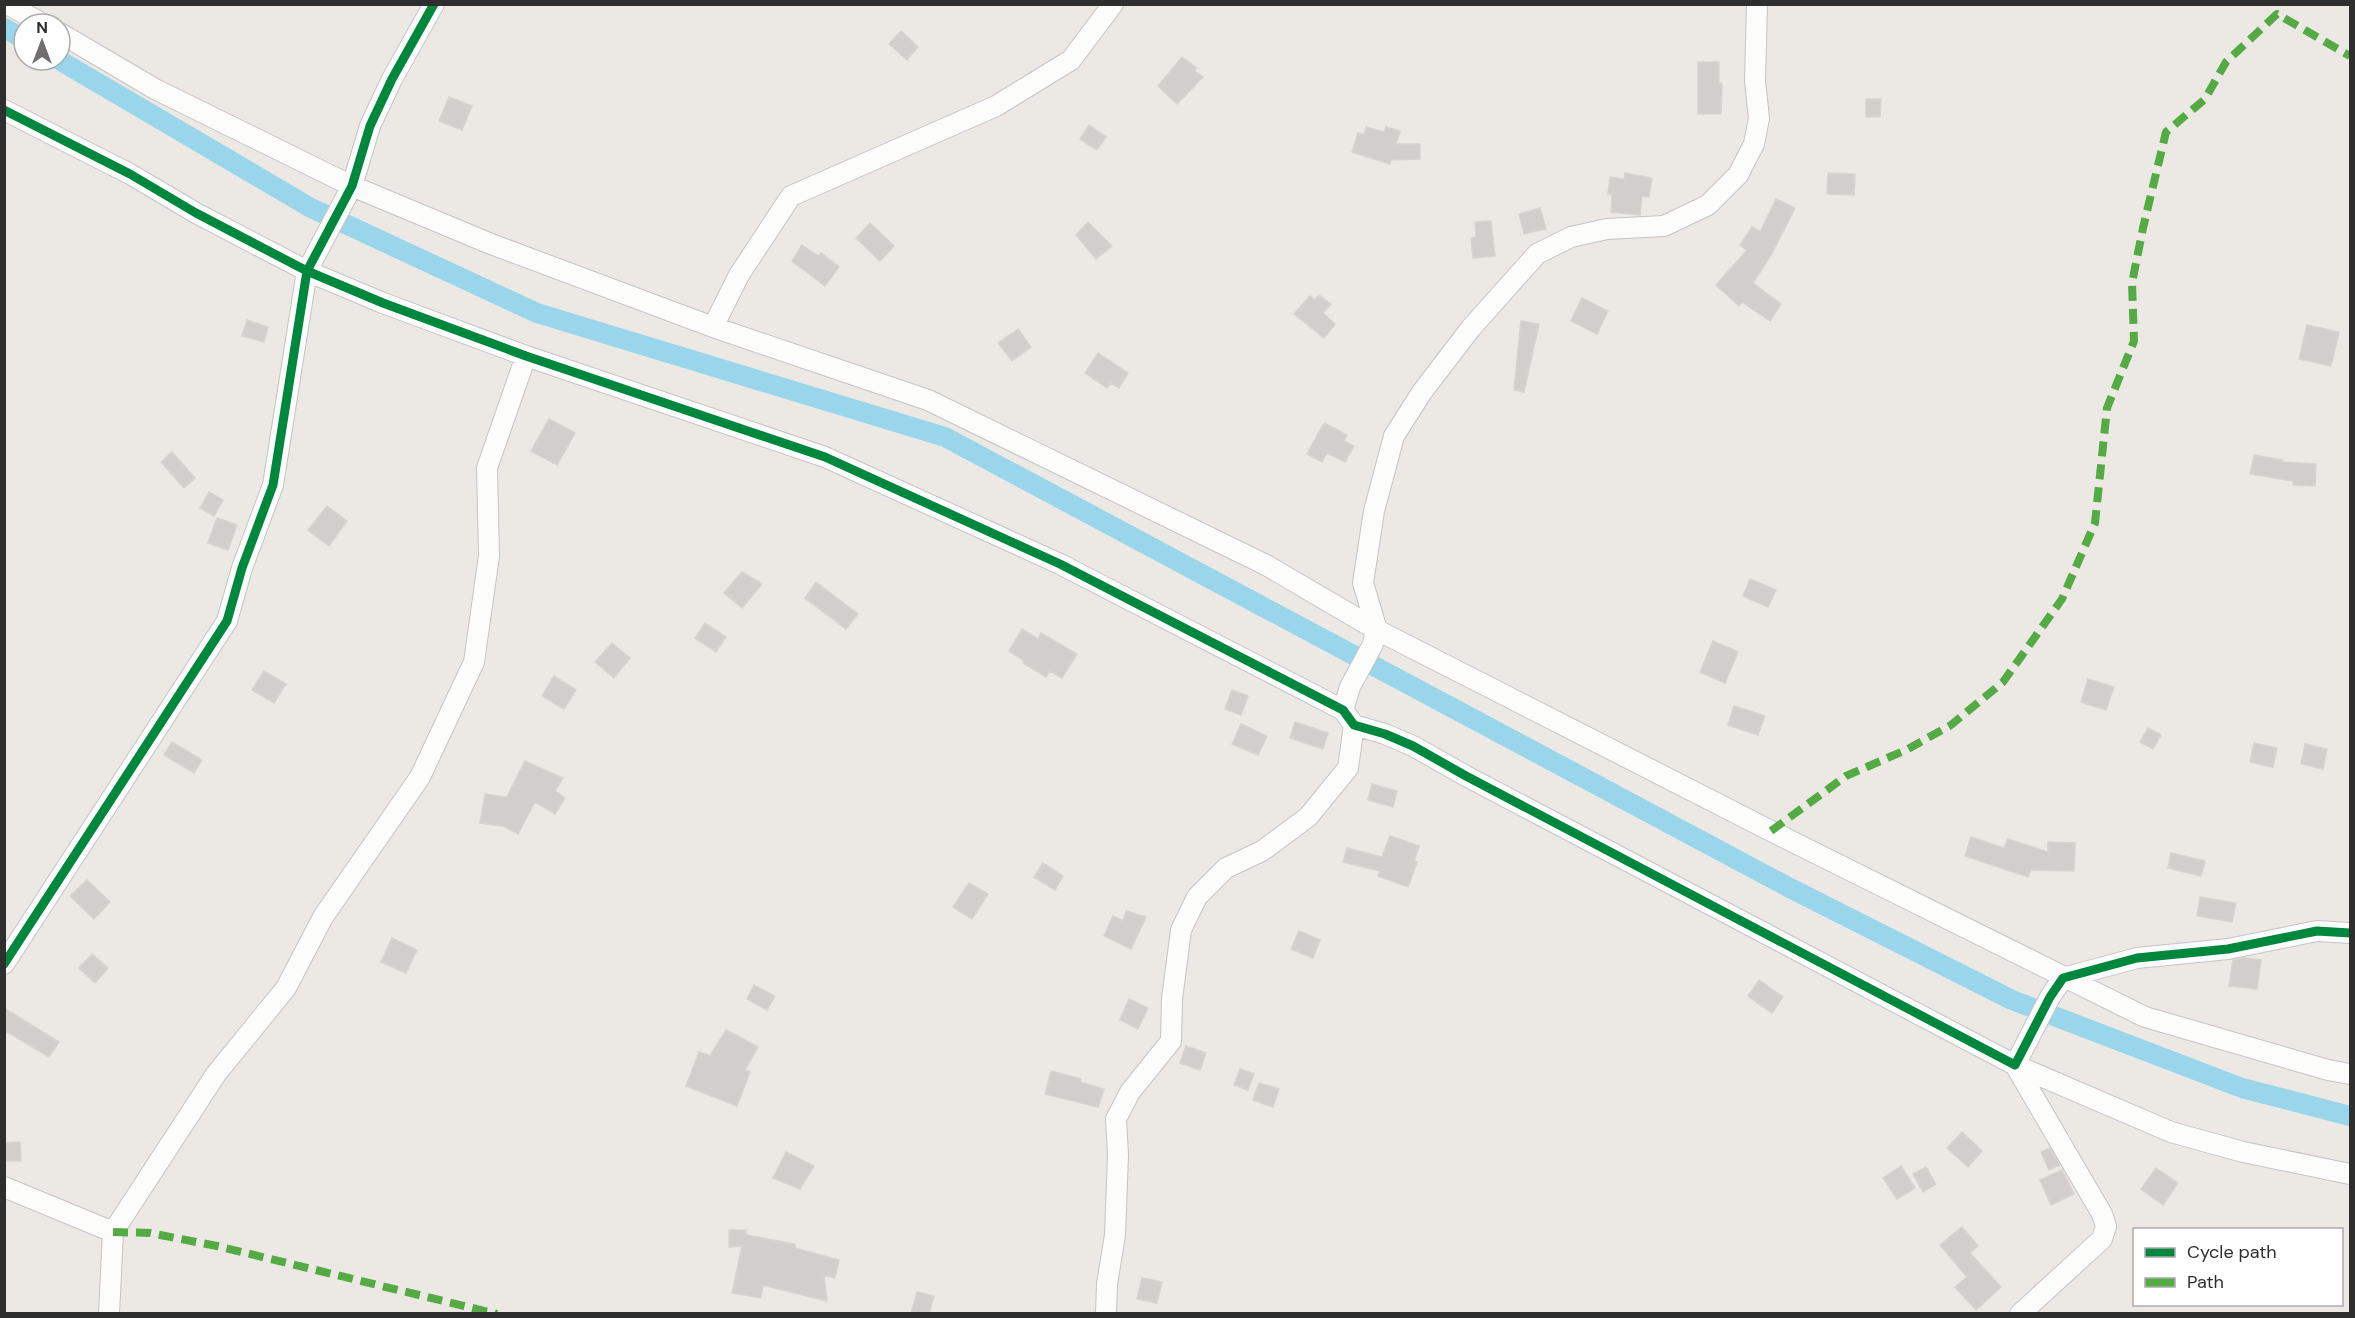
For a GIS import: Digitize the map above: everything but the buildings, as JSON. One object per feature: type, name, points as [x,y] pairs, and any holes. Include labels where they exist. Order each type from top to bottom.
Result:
[{"type":"street","points":[[7,4],[21,12]]},
{"type":"street","points":[[4,964],[227,621],[242,568],[273,485],[307,271],[352,186],[370,126],[434,4]]},
{"type":"street","points":[[713,327],[739,275],[791,196],[996,106],[1071,60],[1113,4]]},
{"type":"street","points":[[1106,1314],[1107,1284],[1115,1235],[1118,1155],[1116,1119],[1130,1092],[1171,1041],[1172,999],[1180,930],[1197,897],[1226,868],[1262,851],[1308,817],[1348,768],[1350,687],[1372,646],[1377,630],[1363,583],[1374,511],[1394,436],[1422,392],[1471,328],[1537,254],[1571,237],[1607,230],[1664,226],[1708,205],[1738,175],[1754,144],[1759,118],[1755,81],[1757,4]]},
{"type":"street","points":[[72,40],[155,89],[352,186],[491,244],[713,327],[928,400],[1266,565],[1377,630],[2063,978],[2145,1017],[2328,1070],[2350,1074]]},
{"type":"street","points":[[4,110],[130,174],[196,213],[307,271],[383,303],[526,356],[825,457],[1060,564],[1349,718],[1413,746],[1720,908],[2171,1132],[2243,1152],[2350,1174]]},
{"type":"street","points":[[109,1314],[113,1232],[216,1074],[286,988],[323,917],[420,777],[474,662],[489,556],[487,468],[526,356]]},
{"type":"street","points":[[2018,1057],[2050,997],[2063,978],[2136,958],[2228,949],[2317,931],[2350,933]]},
{"type":"street","points":[[2018,1057],[2102,1214],[2106,1226],[2102,1239],[2020,1314]]},
{"type":"street","points":[[4,1186],[113,1232]]},
{"type":"waterway","points":[[4,28],[12,32]]},
{"type":"waterway","points":[[72,68],[311,208],[537,313],[945,437],[1788,887],[2012,1000],[2242,1088],[2350,1116]]},
{"type":"marked path","points":[[1771,831],[1846,776],[1908,749],[1951,725],[2003,682],[2062,599],[2095,523],[2107,408],[2134,341],[2132,283],[2166,132],[2205,99],[2226,62],[2277,14],[2350,56]]},
{"type":"marked path","points":[[113,1232],[150,1233],[217,1246],[497,1314]]},
{"type":"cycle path","points":[[4,964],[227,621],[242,568],[273,485],[307,271],[352,186],[370,126],[392,79],[434,4]]},
{"type":"cycle path","points":[[4,110],[130,174],[196,213],[307,271],[383,303],[526,356],[825,457],[1060,564],[1343,710],[1354,725],[1385,734],[1413,746],[2015,1065],[2050,997],[2063,978],[2137,958],[2228,949],[2317,931],[2350,933]]}]
